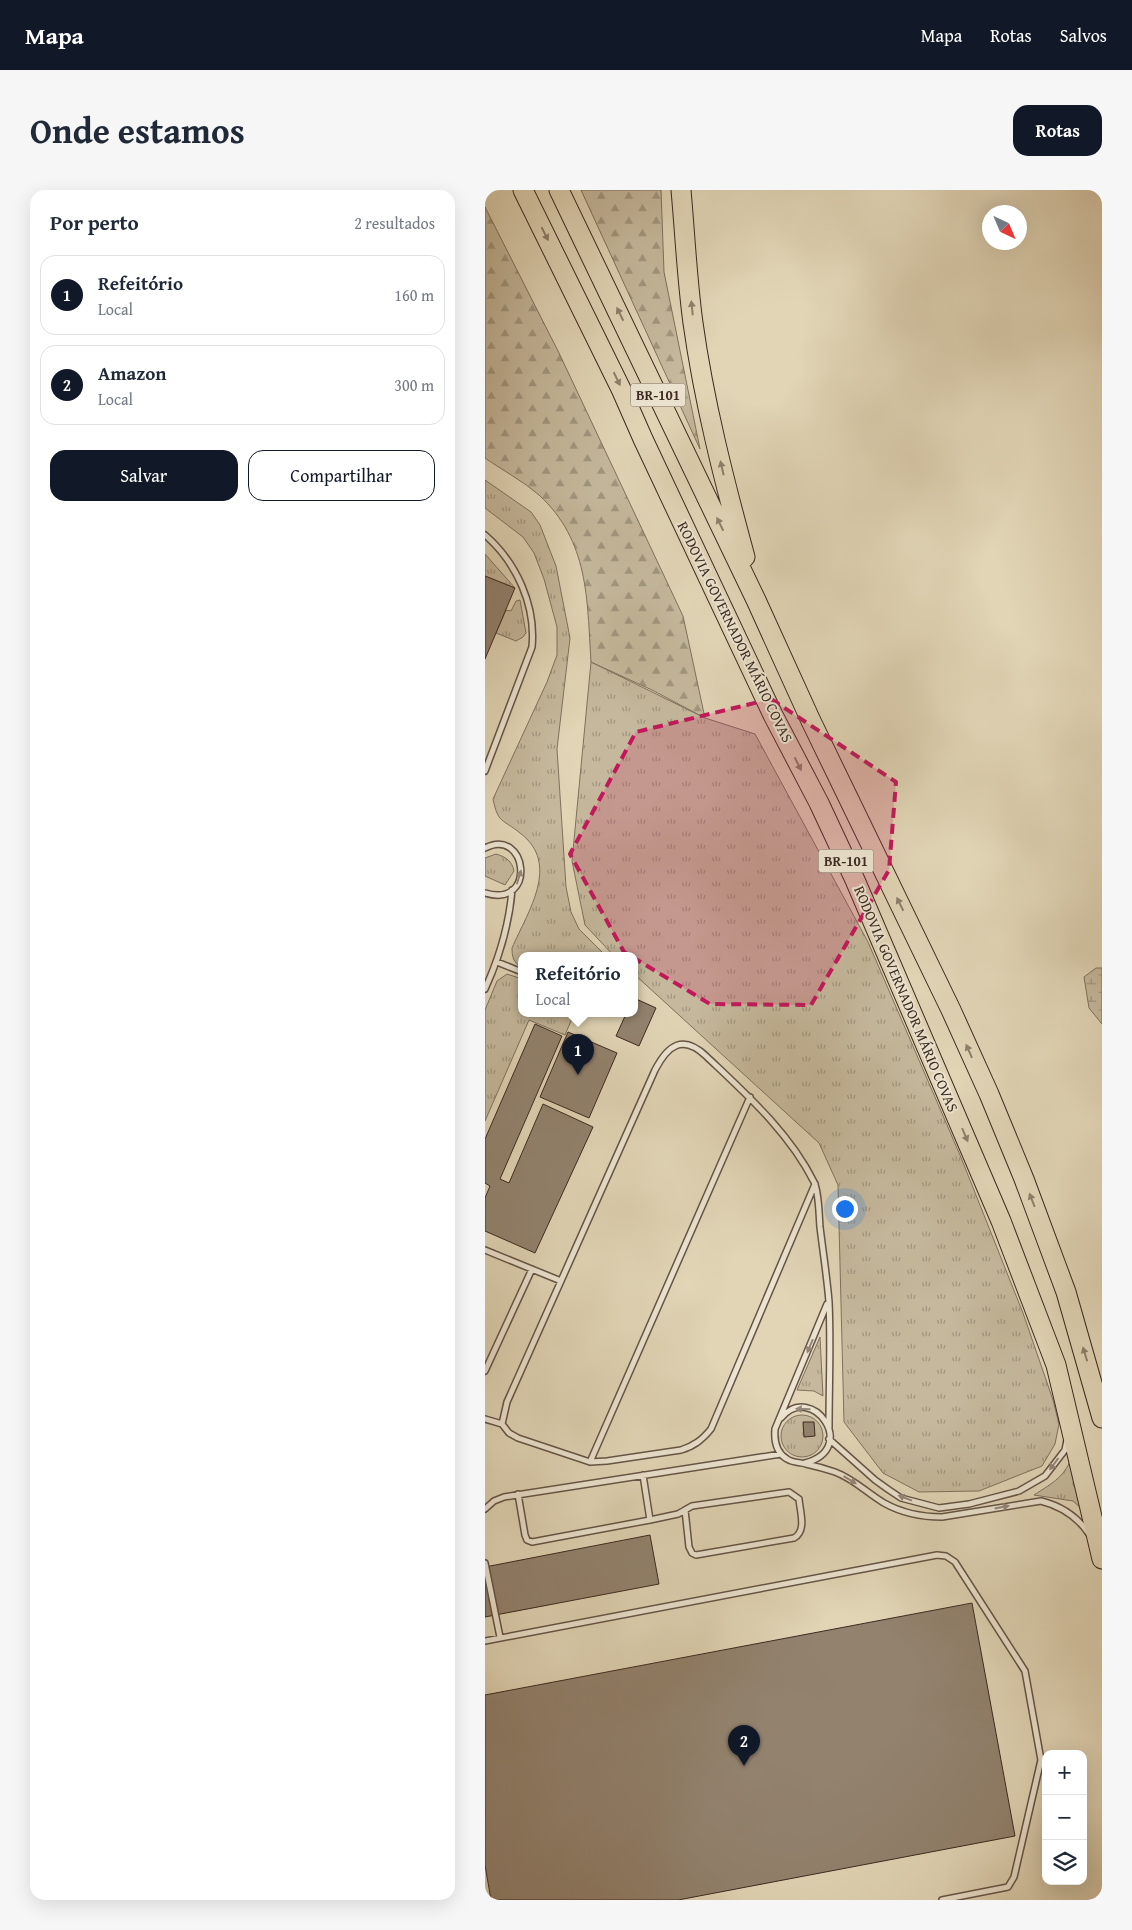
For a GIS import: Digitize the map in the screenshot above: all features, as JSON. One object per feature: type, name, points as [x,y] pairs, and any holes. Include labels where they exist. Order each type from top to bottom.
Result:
[{"type":"highway","name":"RODOVIA GOVERNADOR MÁRIO COVAS","points":[[523,190],[621,389],[773,715],[819,803],[855,880],[1001,1221],[1056,1365],[1101,1556]]},
{"type":"highway","name":"RODOVIA GOVERNADOR MÁRIO COVAS","points":[[559,190],[756,600],[811,721],[951,1010],[992,1102],[1024,1179],[1066,1292],[1102,1418]]},
{"type":"highway","points":[[681,190],[693,322],[705,393],[726,485],[756,600]]},
{"type":"lane","points":[[485,535],[505,557],[523,587],[533,623],[532,648],[485,770]]},
{"type":"lane","points":[[485,848],[499,845],[509,848],[516,854],[521,863],[522,873],[519,883],[512,890],[503,895],[485,894]]},
{"type":"lane","points":[[485,989],[497,962],[507,930],[512,890]]},
{"type":"lane","points":[[497,962],[518,970]]},
{"type":"lane","points":[[502,1424],[507,1402],[655,1070],[666,1052],[674,1045],[694,1046],[751,1097],[785,1136],[815,1184],[829,1301],[829,1439],[826,1449],[820,1456],[813,1461],[796,1463],[781,1454],[774,1438],[778,1421],[829,1301]]},
{"type":"lane","points":[[591,1462],[751,1097]]},
{"type":"lane","points":[[485,1419],[502,1424],[509,1433],[518,1438],[591,1462],[692,1447],[711,1429],[815,1184]]},
{"type":"lane","points":[[485,1250],[561,1281]]},
{"type":"lane","points":[[485,1371],[532,1269]]},
{"type":"lane","points":[[778,1421],[792,1409],[802,1407],[820,1414],[829,1427]]},
{"type":"lane","points":[[829,1439],[875,1480],[901,1498],[939,1508],[955,1507],[1019,1491],[1045,1476],[1065,1450],[1069,1419]]},
{"type":"lane","points":[[485,1509],[494,1501],[504,1496],[781,1454]]},
{"type":"lane","points":[[804,1463],[849,1478],[883,1502],[903,1512],[927,1517],[962,1515],[1041,1501],[1056,1505],[1071,1514],[1083,1525],[1101,1556]]},
{"type":"lane","points":[[643,1475],[650,1520]]},
{"type":"lane","points":[[517,1494],[525,1535],[527,1540],[532,1542],[678,1514],[685,1510],[692,1506],[789,1492],[799,1499],[802,1530],[794,1538],[696,1555],[689,1548],[685,1510]]},
{"type":"lane","points":[[485,1641],[927,1557],[946,1556],[955,1562],[1025,1671],[1041,1760],[1015,1877],[1008,1887],[942,1900]]},
{"type":"lane","points":[[485,1563],[500,1637]]},
{"type":"highlighted area","points":[[771,699],[896,782],[889,870],[811,1005],[710,1004],[624,952],[570,854],[636,732]]},
{"type":"green space","points":[[581,190],[661,190],[664,272],[700,449]]},
{"type":"green space","points":[[485,207],[559,353],[683,616],[705,718],[652,690],[591,662],[586,594],[576,551],[568,532],[539,495],[485,458]]},
{"type":"green space","points":[[485,480],[531,512],[540,525],[556,566],[570,638],[557,749],[566,887],[571,912],[579,929],[602,952],[518,952],[518,964],[513,956],[512,948],[532,904],[540,873],[538,859],[532,845],[499,817],[493,799],[547,682],[557,655],[557,627],[544,579],[534,553],[523,537],[485,508]]},
{"type":"green space","points":[[485,554],[515,588],[485,576]]},
{"type":"green space","points":[[520,600],[526,633],[516,641],[496,633],[506,610],[511,611],[516,601]]},
{"type":"green space","points":[[591,662],[705,718],[755,734],[868,942],[960,1155],[1023,1313],[1053,1400],[1059,1424],[1055,1444],[1042,1466],[979,1491],[919,1492],[883,1473],[844,1422],[838,1185],[819,1143],[638,978],[638,952],[610,952],[585,925],[572,861]]},
{"type":"green space","points":[[496,854],[508,860],[514,871],[505,885],[485,876],[485,858]]},
{"type":"green space","points":[[1096,968],[1102,968],[1102,1024],[1089,1008],[1084,977]]},
{"type":"green space","points":[[507,974],[518,978],[518,1017],[573,1017],[565,1035],[529,1020],[485,1121],[485,1010],[497,981]]},
{"type":"green space","points":[[820,1337],[823,1396],[814,1391],[797,1390]]},
{"type":"green space","points":[[806,1415],[814,1418],[820,1424],[823,1436],[820,1448],[814,1454],[798,1457],[790,1454],[784,1448],[781,1432],[784,1424],[790,1418]]},
{"type":"green space","points":[[1073,1454],[1084,1511],[1073,1501],[1034,1495],[1062,1474]]},
{"type":"building","points":[[485,576],[515,588],[485,659]]},
{"type":"building","points":[[638,1000],[656,1008],[639,1046],[616,1036],[625,1017],[638,1017]]},
{"type":"building","points":[[535,1024],[562,1036],[500,1179],[509,1183],[543,1104],[593,1127],[535,1253],[485,1231],[485,1198],[490,1186],[485,1183],[485,1139]]},
{"type":"building","points":[[568,1032],[617,1053],[589,1118],[540,1097]]},
{"type":"building","points":[[803,1422],[814,1422],[815,1436],[804,1437]]},
{"type":"building","points":[[650,1535],[659,1584],[485,1617],[485,1567]]},
{"type":"building","points":[[972,1603],[1015,1836],[678,1900],[491,1900],[485,1865],[485,1695]]},
{"type":"place","name":"Refeitório","points":[[578,1075]]},
{"type":"place","name":"Amazon","points":[[744,1766]]}]
